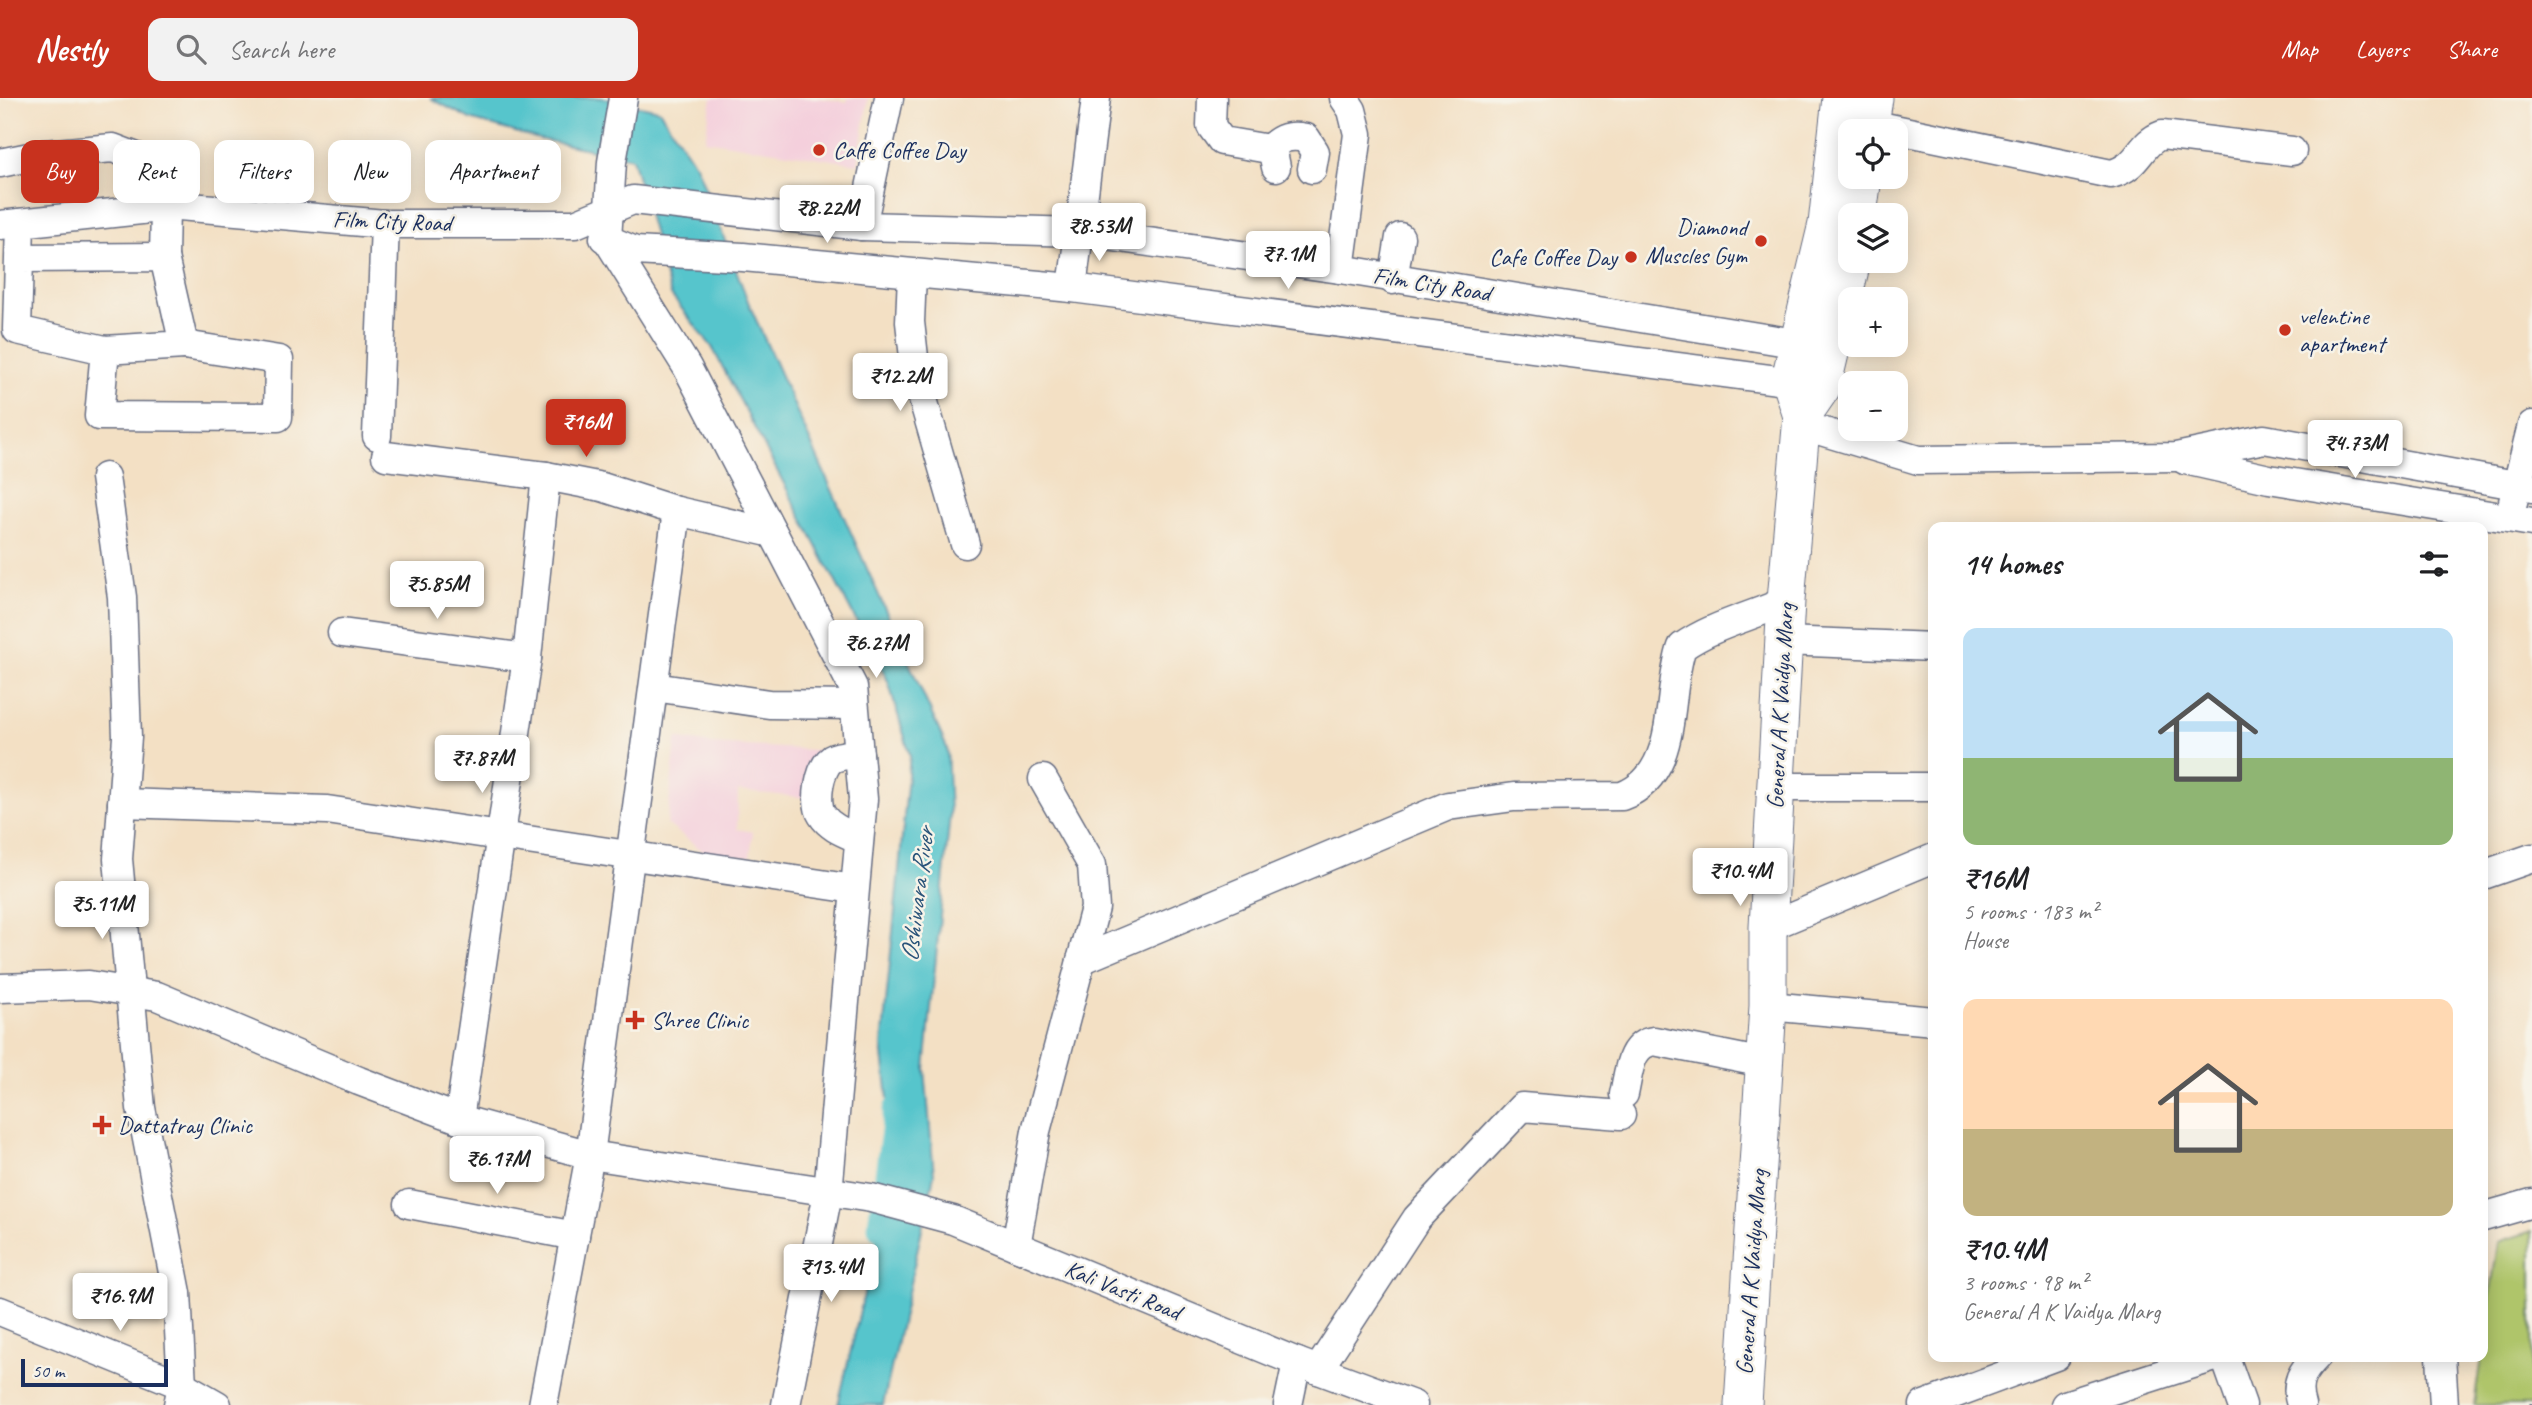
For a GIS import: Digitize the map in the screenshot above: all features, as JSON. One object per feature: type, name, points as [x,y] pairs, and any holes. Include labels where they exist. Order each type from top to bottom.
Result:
[{"type":"main road","name":"General A K Vaidya Marg","points":[[1743,1405],[1768,1006],[1768,927],[1786,601],[1806,383],[1797,341],[1827,224],[1841,98]]},
{"type":"main road","points":[[1806,383],[1832,350],[1849,273]]},
{"type":"street","points":[[623,98],[612,162],[607,239],[687,367],[853,687],[863,799],[828,1193],[786,1405]]},
{"type":"street","points":[[862,226],[889,98]]},
{"type":"street","points":[[1072,288],[1096,98]]},
{"type":"street","points":[[1212,98],[1210,126],[1222,141],[1272,158],[1279,139],[1291,135],[1306,138],[1315,152],[1312,169]]},
{"type":"street","points":[[1340,269],[1358,134],[1352,110],[1343,98]]},
{"type":"street","points":[[1871,118],[2111,174],[2127,170],[2152,139],[2162,135],[2292,151]]},
{"type":"street","points":[[0,163],[44,154],[113,148],[142,159],[164,208],[164,257],[184,345]]},
{"type":"street","name":"Film City Road","points":[[10,224],[164,208],[384,224],[575,224],[633,200],[862,226],[1078,232],[1340,269],[1394,280],[1797,341],[1832,350]]},
{"type":"street","points":[[799,263],[805,220]]},
{"type":"street","points":[[10,224],[20,258],[17,330],[105,351],[184,345],[279,359],[278,417],[99,416],[105,351]]},
{"type":"street","points":[[384,224],[382,446],[602,487],[677,510],[773,533]]},
{"type":"street","name":"Film City Road","points":[[575,224],[635,251],[1072,288],[1806,383]]},
{"type":"street","points":[[1394,280],[1400,237]]},
{"type":"street","points":[[20,258],[164,257]]},
{"type":"street","points":[[912,274],[911,322],[916,375],[965,544]]},
{"type":"street","points":[[1801,421],[1918,460],[2176,457],[2264,439],[2525,487]]},
{"type":"street","points":[[2176,457],[2269,478],[2520,520],[2532,425]]},
{"type":"street","points":[[459,1119],[527,658],[546,476]]},
{"type":"street","points":[[105,477],[122,597],[127,737],[118,859],[141,1108],[177,1293],[180,1395]]},
{"type":"street","points":[[544,1405],[590,1155],[677,510]]},
{"type":"street","points":[[1081,960],[1448,806],[1514,797],[1622,796],[1638,790],[1660,759],[1665,744],[1677,660],[1682,647],[1707,631],[1746,619],[1786,601]]},
{"type":"street","points":[[342,633],[527,658]]},
{"type":"street","points":[[1784,641],[1928,647]]},
{"type":"street","points":[[654,687],[769,704],[854,705]]},
{"type":"street","points":[[859,754],[835,757],[829,761],[818,797],[819,809],[828,823],[859,839]]},
{"type":"street","points":[[1016,1246],[1036,1131],[1095,908],[1092,865],[1042,779]]},
{"type":"street","points":[[1776,787],[1928,787]]},
{"type":"street","points":[[122,803],[327,810],[854,889]]},
{"type":"street","points":[[2488,873],[2532,858]]},
{"type":"street","points":[[1768,927],[1928,860]]},
{"type":"street","name":"Kali Vasti Road","points":[[0,988],[89,985],[157,996],[359,1081],[459,1119],[590,1155],[871,1198],[953,1220],[1307,1366],[1413,1405]]},
{"type":"street","points":[[1768,1006],[1928,1020]]},
{"type":"street","points":[[1288,1405],[1307,1366],[1417,1218],[1522,1107],[1623,1104],[1635,1051],[1644,1042],[1654,1041],[1764,1063]]},
{"type":"street","points":[[2488,1216],[2532,1203]]},
{"type":"street","points":[[409,1205],[576,1236]]},
{"type":"street","points":[[0,1311],[180,1395],[217,1405]]},
{"type":"street","points":[[1924,1405],[1954,1399],[2042,1362]]},
{"type":"street","points":[[2065,1405],[2199,1362]]},
{"type":"street","points":[[2227,1362],[2242,1405]]},
{"type":"street","points":[[2247,1362],[2261,1405]]},
{"type":"street","points":[[2301,1405],[2298,1397],[2300,1374],[2311,1362]]},
{"type":"street","points":[[2441,1362],[2444,1405]]},
{"type":"path","points":[[2531,1405],[2532,1400]]},
{"type":"shaded area","points":[[712,98],[818,98],[847,102],[848,98],[868,98],[858,164],[705,140]]},
{"type":"shaded area","points":[[676,738],[712,744],[833,751],[829,800],[738,791],[737,829],[753,832],[750,857],[707,854],[667,824]]},
{"type":"green space","points":[[2532,1231],[2532,1405],[2474,1405],[2480,1362],[2488,1362],[2488,1310],[2498,1242]]},
{"type":"water","points":[[430,98],[602,98],[659,110],[697,167],[749,304],[947,748],[950,814],[925,1069],[934,1175],[883,1405],[838,1405],[895,1162],[882,1045],[910,755],[888,681],[712,347],[671,295],[632,158],[561,143],[561,140],[539,139],[470,119]]},
{"type":"waterway","name":"Oshiwara River","points":[[885,1226],[901,1111]]},
{"type":"place","name":"Caffe Coffee Day","points":[[819,150]]},
{"type":"place","name":"Diamond Muscles Gym","points":[[1761,241]]},
{"type":"place","name":"Cafe Coffee Day","points":[[1631,257]]},
{"type":"place","name":"velentine apartment","points":[[2285,330]]},
{"type":"place","name":"Shree Clinic","points":[[635,1020]]},
{"type":"place","name":"Dattatray Clinic","points":[[102,1125]]}]
